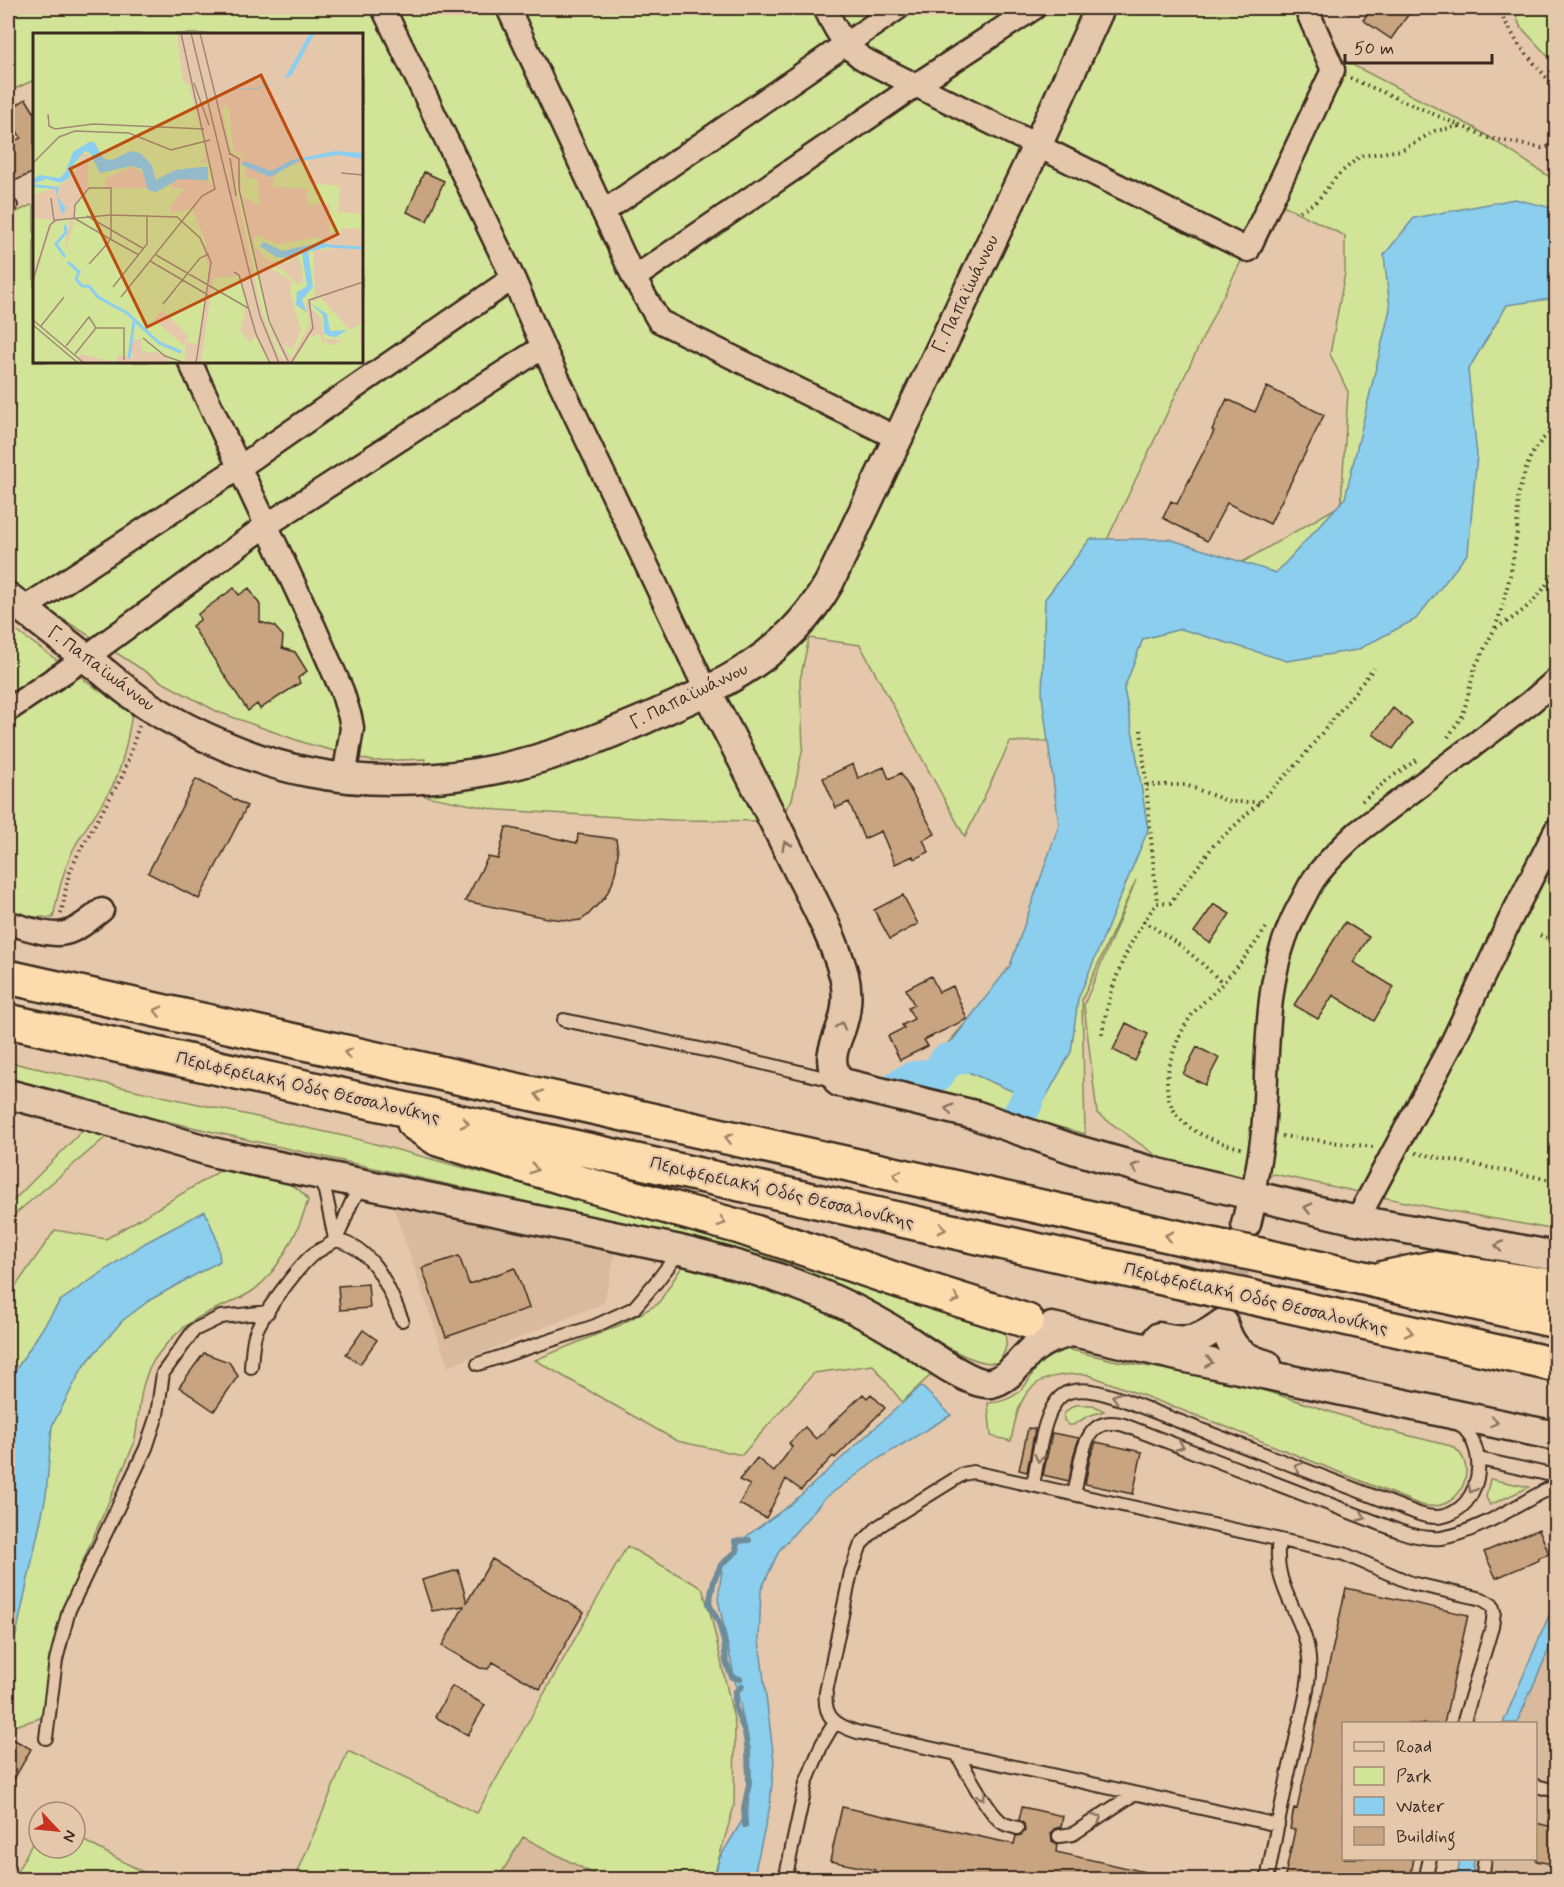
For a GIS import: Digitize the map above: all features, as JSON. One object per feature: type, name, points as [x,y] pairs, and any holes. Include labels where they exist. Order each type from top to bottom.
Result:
[{"type":"highway","points":[[8,977],[1236,1236],[1260,1256],[1557,1321]]},
{"type":"highway","name":"Περιφερειακή Οδός Θεσσαλονίκης","points":[[8,1021],[1557,1365]]},
{"type":"highway","points":[[387,1106],[438,1139],[581,1183],[740,1227],[1027,1321]]},
{"type":"highway","points":[[1373,1281],[1432,1268],[1557,1287]]},
{"type":"street","points":[[383,8],[513,278],[543,347],[706,690],[765,801],[826,927],[846,986],[843,1024],[832,1056],[832,1069],[838,1082],[975,1115],[1114,1162],[1357,1220],[1557,1256]]},
{"type":"street","points":[[508,8],[634,278],[659,321],[897,438]]},
{"type":"street","points":[[825,8],[852,52],[867,61],[1248,250],[1333,70],[1306,8]]},
{"type":"street","points":[[603,212],[898,8]]},
{"type":"street","points":[[634,278],[916,85],[1034,8]]},
{"type":"street","name":"Γ. Παπαϊωάννου","points":[[15,603],[124,690],[191,730],[266,761],[307,772],[344,778],[431,779],[506,767],[545,757],[597,739],[742,672],[761,660],[793,632],[809,614],[843,555],[1100,8]]},
{"type":"street","points":[[15,603],[240,467],[513,278]]},
{"type":"street","points":[[8,710],[85,658],[267,525],[543,347]]},
{"type":"street","points":[[190,363],[314,627],[347,706],[352,729],[344,778]]},
{"type":"street","points":[[1236,1236],[1253,1195],[1263,1133],[1269,1006],[1275,970],[1285,936],[1298,906],[1316,876],[1337,851],[1358,832],[1557,680]]},
{"type":"street","points":[[1357,1220],[1446,1056],[1509,922],[1557,830]]},
{"type":"street","points":[[8,923],[57,933],[67,932],[84,924],[102,910]]},
{"type":"street","points":[[8,1095],[79,1113],[203,1150],[680,1250],[753,1269],[822,1294],[893,1330],[973,1381],[993,1383],[1011,1372],[1040,1344],[1070,1332]]},
{"type":"street","points":[[1019,1364],[1027,1321],[1030,1315],[1035,1313],[1058,1314],[1184,1341],[1200,1339],[1223,1323],[1231,1343],[1238,1352],[1249,1359],[1350,1384],[1396,1402]]},
{"type":"street","points":[[1027,1321],[1557,1436]]},
{"type":"lane","points":[[564,1020],[733,1056],[838,1082]]},
{"type":"lane","points":[[301,1171],[318,1178],[325,1191],[335,1240]]},
{"type":"lane","points":[[251,1367],[255,1333],[268,1312],[292,1276],[303,1264],[322,1247],[335,1240],[355,1197],[362,1188],[371,1186]]},
{"type":"lane","points":[[335,1240],[355,1246],[368,1257],[388,1286],[402,1320]]},
{"type":"lane","points":[[478,1364],[595,1326],[634,1308],[680,1250]]},
{"type":"lane","points":[[46,1738],[56,1660],[69,1610],[146,1448],[157,1415],[163,1373],[194,1330],[221,1317],[268,1312]]},
{"type":"lane","points":[[1033,1485],[1050,1411],[1055,1402],[1068,1392],[1094,1390],[1430,1517],[1447,1515],[1464,1504],[1474,1490],[1479,1459],[1474,1441],[1468,1433],[1449,1416],[1436,1410]]},
{"type":"lane","points":[[1074,1494],[1087,1440],[1093,1429],[1106,1422],[1124,1425],[1399,1531],[1424,1538],[1442,1538],[1460,1533],[1557,1485]]},
{"type":"lane","points":[[1479,1459],[1557,1476]]},
{"type":"lane","points":[[1278,1825],[857,1732],[835,1722],[826,1709],[826,1692],[851,1572],[858,1550],[865,1539],[894,1516],[967,1473],[978,1473],[1344,1554],[1411,1583],[1484,1600],[1491,1604],[1494,1612],[1492,1627],[1464,1722]]},
{"type":"lane","points":[[1267,1880],[1308,1682],[1309,1660],[1302,1629],[1280,1578],[1279,1540]]},
{"type":"lane","points":[[785,1880],[806,1783],[822,1744],[835,1722]]},
{"type":"lane","points":[[957,1754],[998,1819],[1017,1828]]},
{"type":"lane","points":[[1537,1786],[1557,1791]]},
{"type":"lane","points":[[1059,1836],[1073,1834],[1134,1794]]},
{"type":"lane","points":[[1425,1880],[1430,1860]]},
{"type":"lane","points":[[1482,1880],[1485,1860]]},
{"type":"path","points":[[1497,8],[1519,45],[1557,89]]},
{"type":"path","points":[[1333,70],[1489,138],[1542,148],[1557,145]]},
{"type":"path","points":[[1300,211],[1317,201],[1337,176],[1360,156],[1402,150],[1435,131],[1461,126]]},
{"type":"path","points":[[1557,428],[1543,439],[1532,455],[1524,474],[1518,495],[1517,533],[1511,572],[1495,628],[1515,617],[1538,596],[1552,577],[1557,565]]},
{"type":"path","points":[[1157,903],[1170,903],[1214,845],[1298,763],[1374,668]]},
{"type":"path","points":[[57,933],[69,874],[123,775],[148,706]]},
{"type":"path","points":[[1102,1034],[1111,989],[1131,943],[1143,921],[1157,903],[1141,730]]},
{"type":"path","points":[[1147,785],[1186,785],[1230,802],[1260,802]]},
{"type":"path","points":[[1143,921],[1186,949],[1222,984]]},
{"type":"path","points":[[1539,935],[1557,942]]},
{"type":"shaded area","points":[[393,1206],[616,1251],[604,1303],[448,1367]]},
{"type":"shaded area","points":[[1556,1607],[1556,1879],[1458,1880],[1461,1860],[1537,1860],[1537,1722],[1503,1722]]},
{"type":"shaded area","points":[[523,1837],[603,1879],[498,1880]]},
{"type":"green space","points":[[8,8],[1312,8],[1337,57],[1475,128],[1556,181],[1556,1230],[1434,1208],[1274,1174],[1246,1179],[1160,1158],[1097,1113],[1084,1005],[1136,880],[1082,1000],[1085,1134],[897,1084],[940,1052],[1069,905],[1084,740],[1010,742],[965,837],[860,645],[809,638],[800,680],[803,747],[792,800],[777,821],[672,820],[498,810],[425,796],[425,759],[372,761],[305,743],[218,712],[162,682],[58,616],[8,579],[8,216],[31,205],[33,206],[33,363],[363,363],[363,33],[33,33],[33,80],[8,92]],"holes":[[[1273,200],[1345,236],[1345,273],[1330,354],[1348,392],[1341,505],[1234,567],[1096,563],[1217,308]]]},
{"type":"green space","points":[[1514,8],[1556,8],[1556,65],[1520,26]]},
{"type":"green space","points":[[8,625],[132,714],[115,781],[70,856],[61,882],[53,918],[8,915]]},
{"type":"green space","points":[[8,1062],[353,1138],[547,1190],[609,1203],[729,1237],[1003,1329],[1006,1338],[1005,1350],[999,1362],[988,1363],[974,1360],[944,1345],[892,1312],[852,1292],[742,1250],[8,1084]]},
{"type":"green space","points":[[84,1129],[107,1136],[8,1220],[8,1206]]},
{"type":"green space","points":[[223,1169],[290,1185],[303,1193],[308,1200],[304,1212],[286,1250],[270,1275],[261,1284],[246,1295],[190,1323],[165,1346],[154,1360],[142,1390],[134,1444],[78,1572],[47,1716],[8,1728],[8,1475],[12,1475],[8,1450],[8,1297],[55,1230],[106,1239]]},
{"type":"green space","points":[[687,1259],[842,1310],[937,1369],[902,1402],[873,1365],[814,1373],[742,1455],[677,1441],[535,1360],[620,1325],[658,1304]]},
{"type":"green space","points":[[1062,1348],[1117,1361],[1235,1382],[1382,1429],[1451,1446],[1460,1454],[1465,1463],[1466,1474],[1463,1485],[1457,1495],[1448,1502],[1436,1506],[1421,1505],[1219,1424],[1086,1374],[1067,1374],[1040,1381],[1024,1397],[1011,1441],[991,1436],[988,1403],[999,1402],[1016,1394],[1028,1381],[1043,1355]]},
{"type":"green space","points":[[1076,1405],[1093,1405],[1104,1411],[1069,1425],[1064,1420],[1064,1414]]},
{"type":"green space","points":[[1490,1479],[1529,1487],[1490,1505],[1486,1497]]},
{"type":"green space","points":[[627,1546],[702,1588],[711,1616],[735,1724],[734,1806],[713,1879],[603,1879],[523,1837],[498,1879],[295,1879],[348,1751],[477,1813]]},
{"type":"green space","points":[[87,1842],[156,1879],[13,1879],[27,1853],[27,1860],[87,1860]]},
{"type":"water","points":[[1515,199],[1556,209],[1556,298],[1507,305],[1468,370],[1477,455],[1468,553],[1416,619],[1357,650],[1287,661],[1181,629],[1143,639],[1124,689],[1148,830],[1078,999],[1071,1052],[1042,1104],[938,1059],[1010,966],[1059,825],[1042,696],[1045,599],[1090,539],[1169,539],[1276,573],[1345,498],[1390,309],[1384,255],[1414,218]]},
{"type":"water","points":[[205,1211],[217,1240],[220,1261],[150,1300],[122,1321],[83,1367],[52,1426],[46,1496],[8,1672],[8,1382],[60,1301],[145,1243]]},
{"type":"water","points":[[921,1386],[951,1415],[878,1459],[824,1499],[779,1551],[761,1590],[759,1640],[774,1760],[770,1806],[753,1879],[714,1879],[719,1859],[748,1811],[750,1752],[718,1599],[723,1563],[748,1535],[791,1504]]},
{"type":"water","points":[[1556,1599],[1556,1633],[1517,1722],[1503,1722]]},
{"type":"water","points":[[1460,1860],[1474,1860],[1472,1879],[1457,1879]]},
{"type":"building","points":[[1372,8],[1413,8],[1391,39],[1363,20]]},
{"type":"building","points":[[26,99],[33,110],[33,172],[8,184],[8,144],[21,138],[8,116],[8,111]]},
{"type":"building","points":[[424,172],[444,181],[427,221],[407,212]]},
{"type":"building","points":[[1267,387],[1324,415],[1270,524],[1227,503],[1207,541],[1163,518],[1171,501],[1177,504],[1214,431],[1212,430],[1227,399],[1255,412]]},
{"type":"building","points":[[234,588],[239,595],[249,588],[260,605],[260,622],[274,626],[283,636],[282,648],[295,652],[307,671],[298,678],[300,683],[260,709],[257,704],[248,711],[192,626],[200,620],[198,614]]},
{"type":"building","points":[[1393,708],[1412,723],[1393,749],[1373,734]]},
{"type":"building","points":[[853,764],[858,778],[884,767],[889,779],[901,773],[935,834],[923,840],[929,852],[895,864],[881,831],[864,839],[849,802],[836,808],[823,778]]},
{"type":"building","points":[[196,779],[247,806],[199,899],[148,873]]},
{"type":"building","points":[[506,827],[577,843],[578,834],[616,839],[618,853],[616,869],[605,897],[588,915],[581,920],[573,921],[465,901],[488,857],[498,859]]},
{"type":"building","points":[[903,895],[918,924],[890,939],[874,910]]},
{"type":"building","points":[[1214,904],[1230,914],[1210,943],[1194,932]]},
{"type":"building","points":[[1345,922],[1369,937],[1353,962],[1394,987],[1374,1021],[1333,995],[1318,1019],[1294,1005]]},
{"type":"building","points":[[931,976],[939,992],[953,986],[967,1019],[924,1040],[928,1046],[900,1060],[888,1036],[904,1028],[902,1025],[914,1019],[908,1008],[914,1005],[906,989]]},
{"type":"building","points":[[1126,1023],[1148,1034],[1135,1061],[1113,1050]]},
{"type":"building","points":[[1197,1047],[1219,1058],[1205,1085],[1183,1074]]},
{"type":"building","points":[[459,1256],[469,1284],[515,1268],[529,1308],[446,1337],[422,1268]]},
{"type":"building","points":[[368,1284],[370,1308],[340,1310],[338,1286]]},
{"type":"building","points":[[363,1330],[377,1340],[360,1364],[346,1354]]},
{"type":"building","points":[[204,1353],[229,1362],[238,1376],[214,1411],[179,1387]]},
{"type":"building","points":[[863,1394],[867,1398],[871,1394],[885,1408],[835,1458],[833,1456],[801,1490],[786,1479],[766,1518],[739,1504],[750,1485],[739,1480],[757,1458],[774,1472],[792,1447],[789,1443],[805,1427],[816,1439]]},
{"type":"building","points":[[1028,1428],[1035,1429],[1027,1472],[1019,1470]]},
{"type":"building","points":[[1052,1433],[1079,1438],[1069,1481],[1043,1475]]},
{"type":"building","points":[[1096,1442],[1142,1452],[1133,1494],[1085,1484]]},
{"type":"building","points":[[1539,1529],[1549,1554],[1496,1578],[1484,1552]]},
{"type":"building","points":[[492,1559],[584,1612],[540,1689],[493,1662],[488,1669],[480,1668],[442,1646],[464,1606],[432,1611],[422,1580],[458,1570],[467,1602]]},
{"type":"building","points":[[1346,1588],[1468,1615],[1444,1722],[1342,1722],[1342,1860],[1414,1860],[1410,1880],[1284,1880],[1295,1830],[1290,1829],[1294,1808],[1297,1809]]},
{"type":"building","points":[[452,1686],[485,1705],[468,1735],[435,1717]]},
{"type":"building","points":[[13,1739],[31,1749],[8,1790],[8,1749]]},
{"type":"building","points":[[842,1807],[1014,1844],[1016,1836],[1025,1831],[1024,1824],[1019,1820],[1022,1807],[1063,1816],[1061,1827],[1054,1829],[1051,1833],[1052,1841],[1057,1844],[1056,1852],[1150,1873],[1149,1880],[873,1880],[875,1870],[830,1861]]},
{"type":"building","points":[[1537,1823],[1557,1828],[1557,1865],[1536,1861]]},
{"type":"waterway","points":[[896,1088],[911,1079],[938,1074],[946,1061],[968,1055],[984,1040]]},
{"type":"waterway","points":[[1007,1065],[1025,1072],[1032,1087],[1016,1120]]},
{"type":"waterway","points":[[740,1679],[732,1677],[726,1662],[719,1623],[709,1604],[714,1580],[721,1565],[737,1551],[735,1541],[749,1540]]},
{"type":"waterway","points":[[742,1686],[735,1692],[735,1707],[745,1733],[748,1751],[749,1784],[744,1808],[745,1825]]},
{"type":"tunnel","points":[[1225,1316],[1244,1229]]}]
